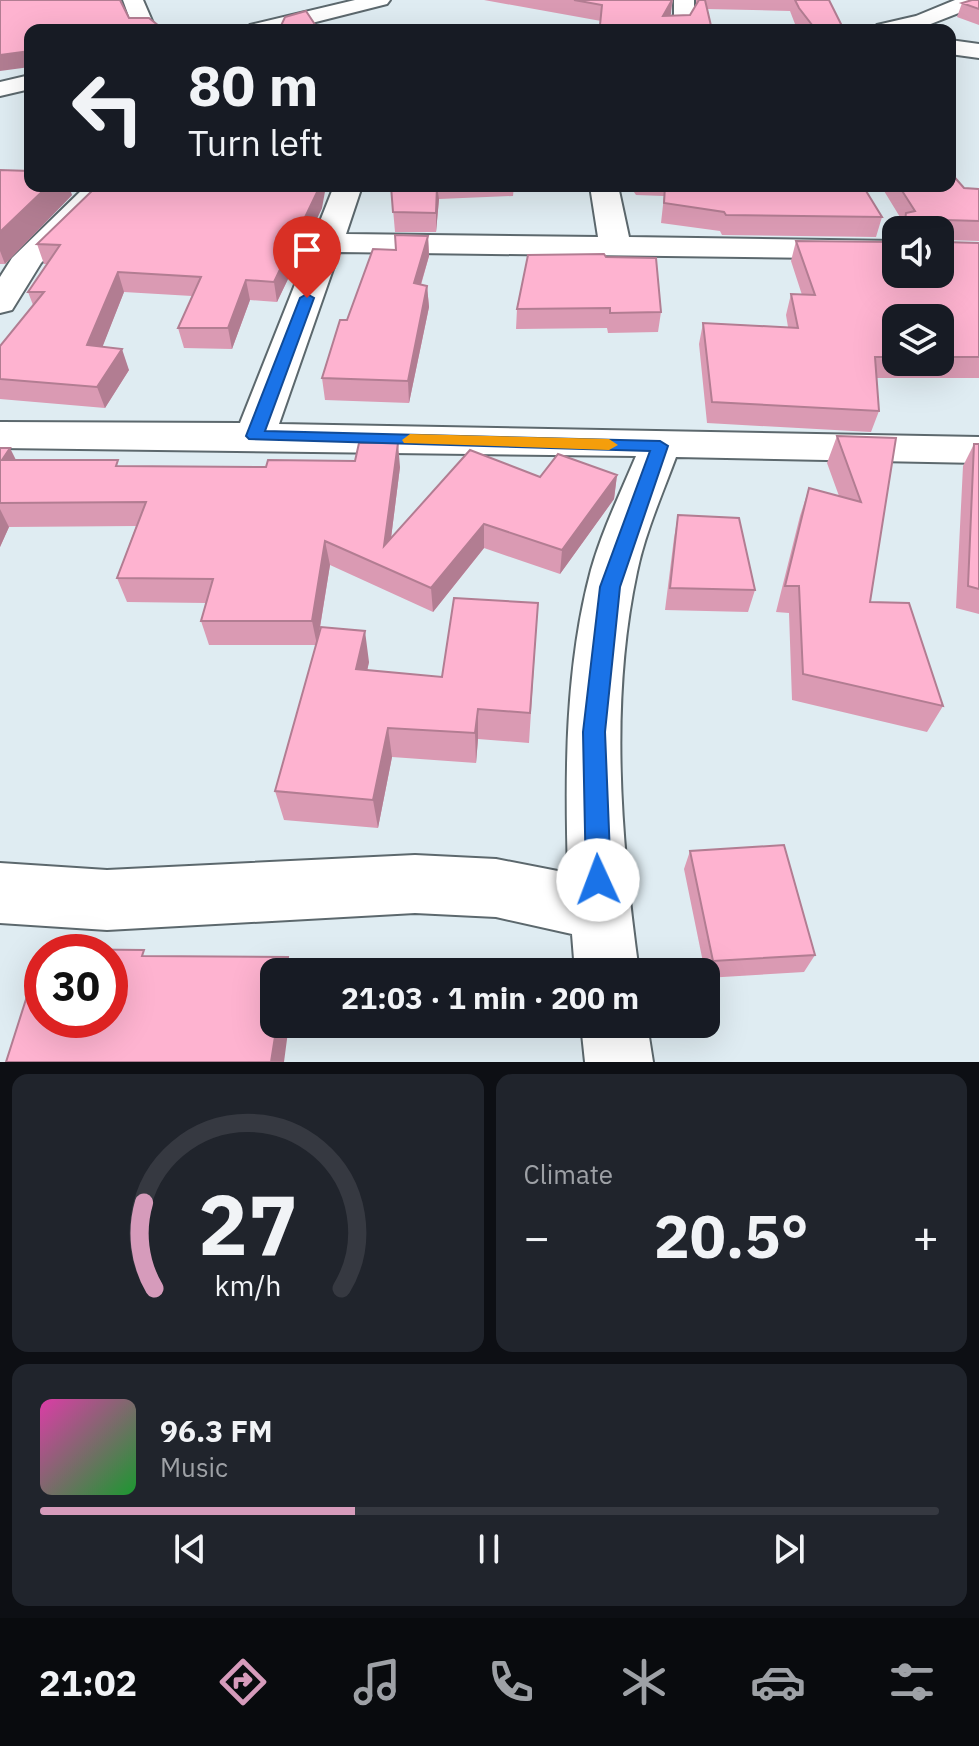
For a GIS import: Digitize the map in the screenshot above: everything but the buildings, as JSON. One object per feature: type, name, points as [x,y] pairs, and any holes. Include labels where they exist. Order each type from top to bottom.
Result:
[{"type":"street","points":[[133,0],[143,24]]},
{"type":"street","points":[[282,24],[380,0]]},
{"type":"street","points":[[678,24],[684,15],[684,0]]},
{"type":"street","points":[[910,24],[973,0]]},
{"type":"street","points":[[956,48],[979,51]]},
{"type":"street","points":[[0,89],[24,83]]},
{"type":"street","points":[[0,303],[28,258],[97,192]]},
{"type":"street","points":[[255,436],[346,192]]},
{"type":"street","points":[[605,192],[610,228],[618,249]]},
{"type":"street","points":[[328,243],[618,249],[882,239]]},
{"type":"street","points":[[0,435],[255,436],[979,450]]},
{"type":"street","points":[[605,958],[599,910],[594,732],[610,587],[660,446]]},
{"type":"street","points":[[0,893],[107,900],[415,884],[496,888],[599,910]]},
{"type":"street","points":[[616,1038],[619,1062]]},
{"type":"slow traffic","points":[[410,440],[609,445]]},
{"type":"route","points":[[307,298],[255,436],[660,446],[610,587],[594,732],[598,880]]}]
